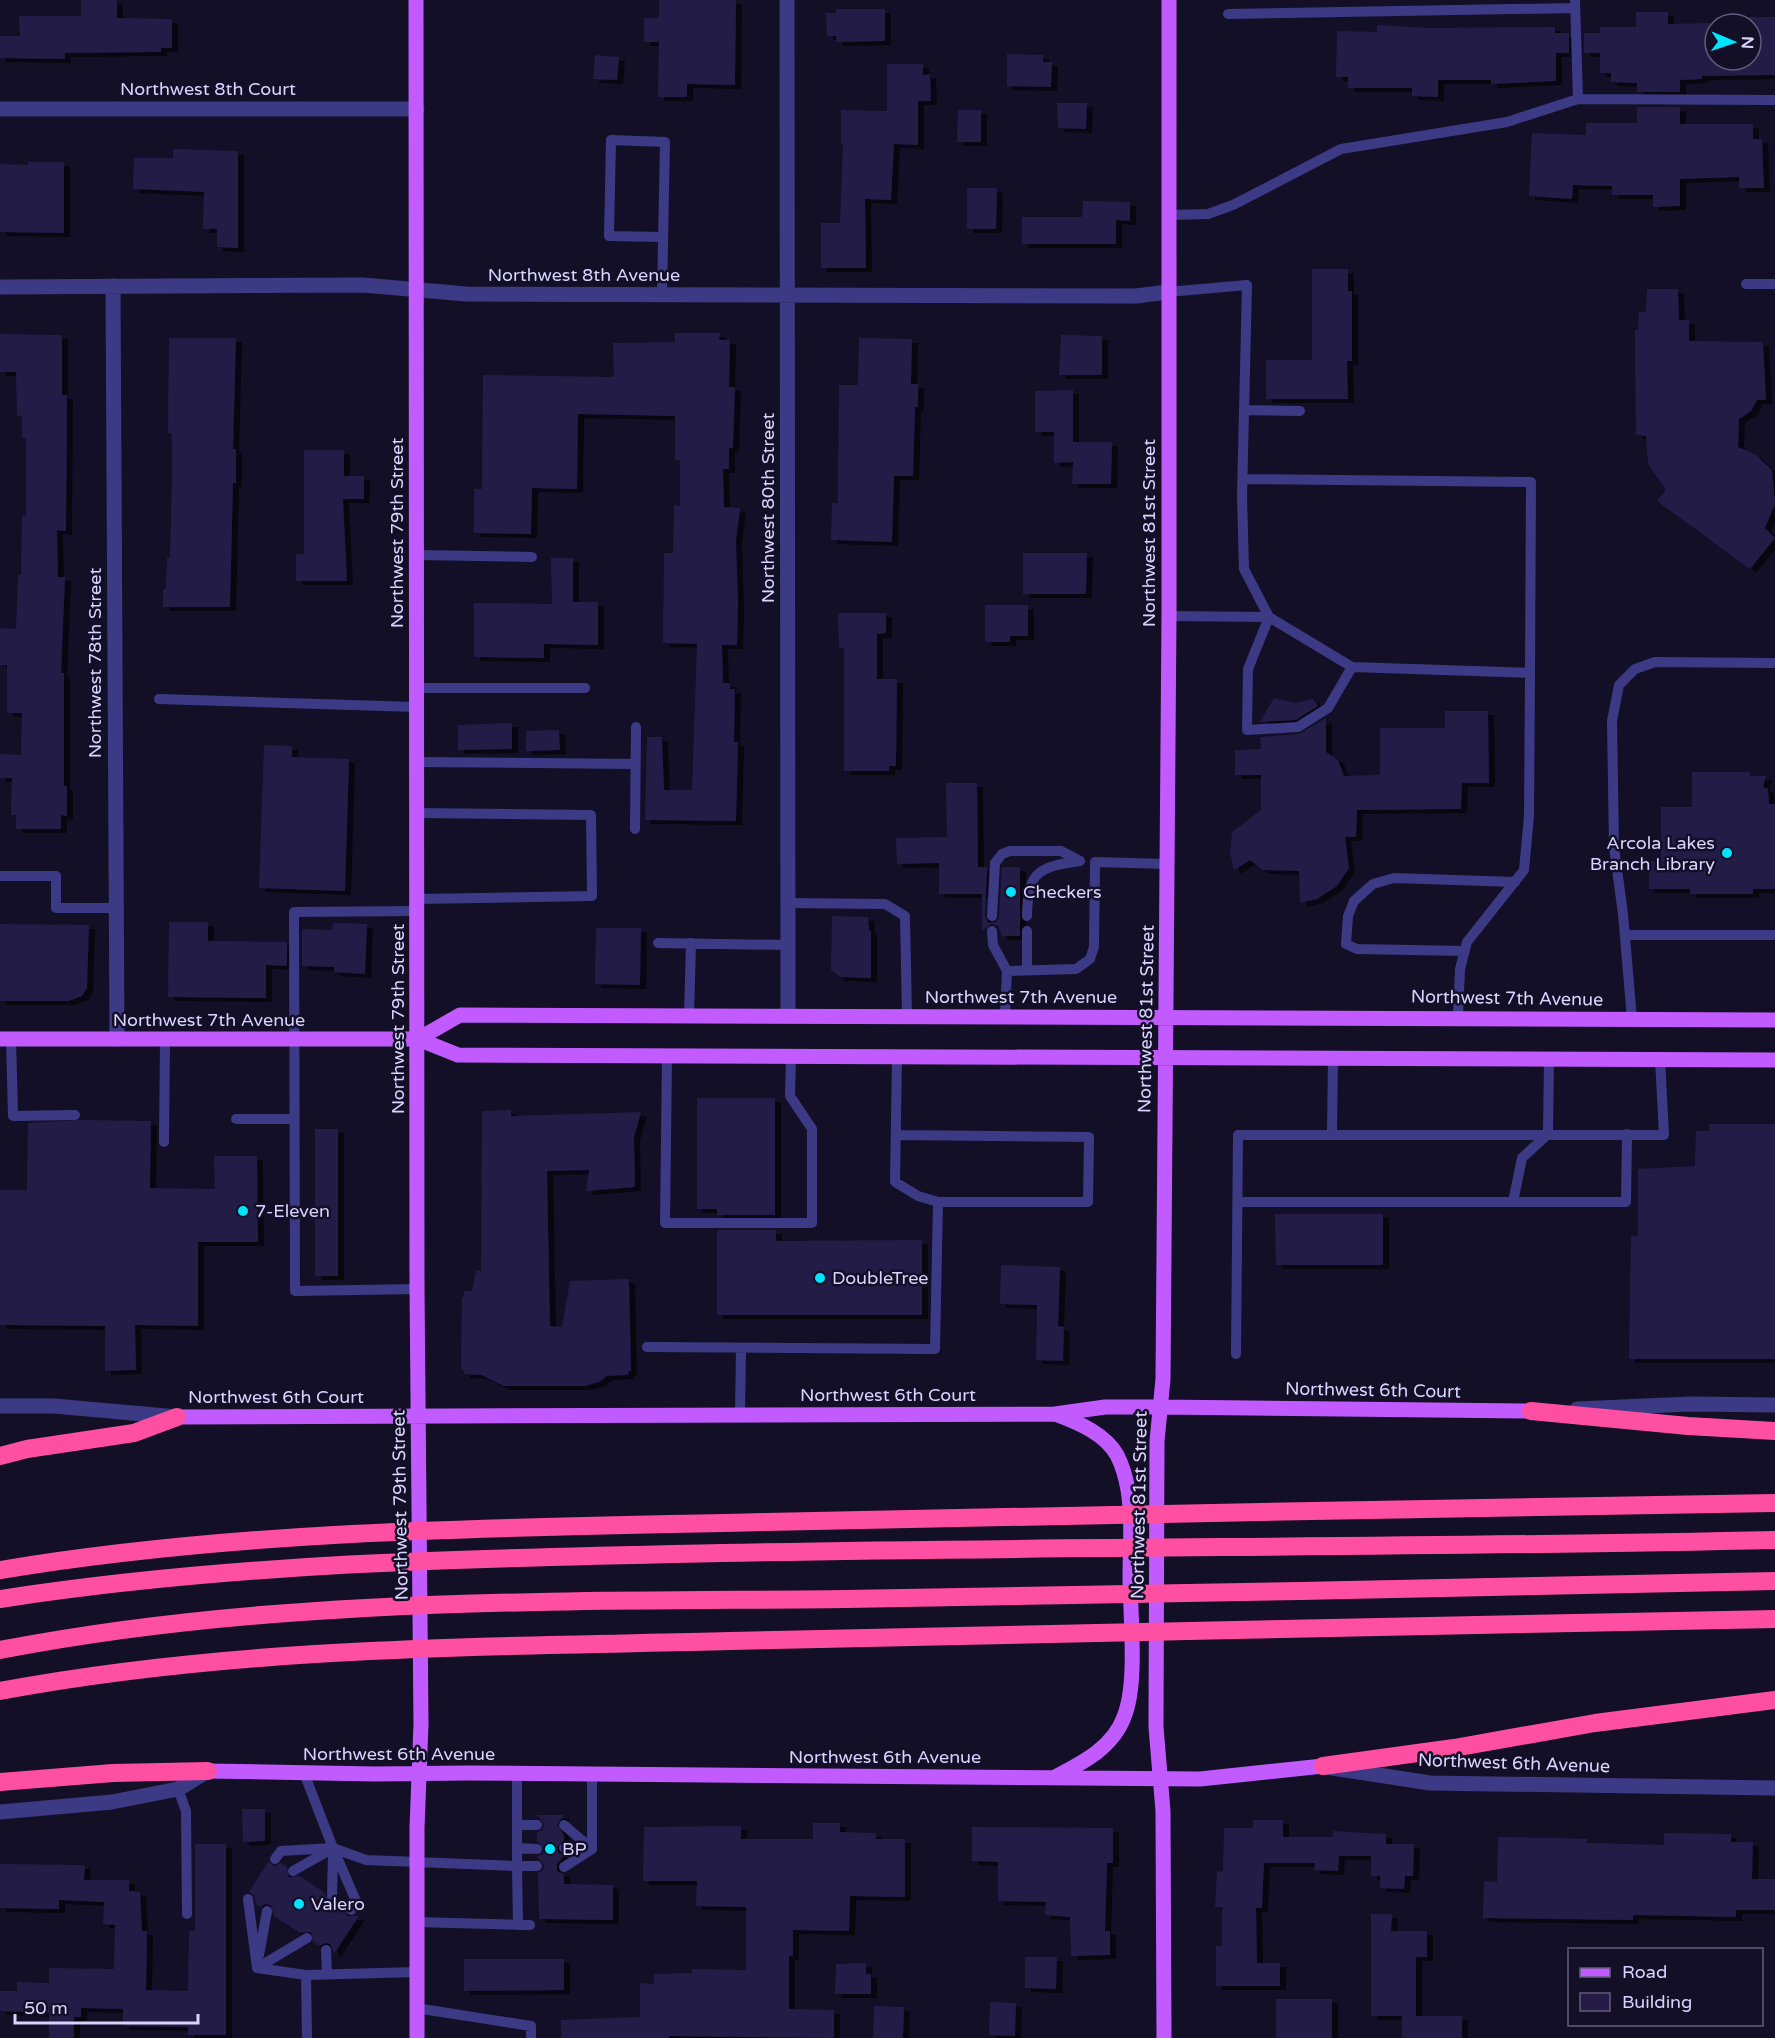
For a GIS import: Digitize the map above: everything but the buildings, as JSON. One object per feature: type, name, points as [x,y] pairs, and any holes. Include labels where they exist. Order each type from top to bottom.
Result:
[{"type":"highway","points":[[1531,1411],[1688,1426],[1775,1431]]},
{"type":"highway","points":[[0,1456],[27,1449],[134,1433],[177,1417]]},
{"type":"highway","points":[[0,1570],[198,1543],[329,1534],[516,1527],[1054,1515],[1230,1514],[1775,1503]]},
{"type":"highway","points":[[0,1599],[103,1583],[328,1565],[519,1557],[1054,1547],[1236,1549],[1775,1540]]},
{"type":"highway","points":[[0,1650],[65,1637],[328,1610],[522,1603],[1055,1596],[1775,1581]]},
{"type":"highway","points":[[0,1691],[70,1677],[206,1662],[325,1653],[1054,1634],[1775,1619]]},
{"type":"highway","points":[[1323,1766],[1403,1756],[1595,1723],[1775,1700]]},
{"type":"highway","points":[[0,1782],[112,1773],[208,1771]]},
{"type":"main road","name":"Northwest 79th Street","points":[[416,0],[417,1289],[420,1774],[415,1922],[417,2038]]},
{"type":"main road","name":"Northwest 81st Street","points":[[1164,2038],[1163,1811],[1156,1727],[1156,1442],[1161,1407],[1167,864],[1169,0]]},
{"type":"main road","name":"Northwest 7th Avenue","points":[[418,1039],[460,1015],[1775,1020]]},
{"type":"main road","name":"Northwest 7th Avenue","points":[[6,1039],[418,1039],[458,1055],[1775,1060]]},
{"type":"main road","name":"Northwest 6th Court","points":[[177,1417],[1055,1414],[1105,1407],[1531,1411]]},
{"type":"main road","points":[[1055,1414],[1075,1421],[1107,1442],[1117,1454],[1124,1472],[1130,1510],[1131,1668],[1124,1717],[1115,1734],[1083,1763],[1055,1778]]},
{"type":"main road","name":"Northwest 6th Avenue","points":[[208,1771],[1200,1779],[1323,1766]]},
{"type":"street","name":"Northwest 80th Street","points":[[787,0],[788,1016]]},
{"type":"street","name":"Northwest 8th Court","points":[[0,109],[417,109]]},
{"type":"street","name":"Northwest 8th Avenue","points":[[0,287],[363,285],[466,294],[1136,296],[1168,292]]},
{"type":"street","name":"Northwest 78th Street","points":[[113,286],[117,1039]]},
{"type":"street","name":"Northwest 6th Court","points":[[1531,1411],[1690,1404],[1775,1405]]},
{"type":"street","name":"Northwest 6th Court","points":[[0,1406],[54,1406],[177,1417]]},
{"type":"street","name":"Northwest 6th Avenue","points":[[1323,1766],[1430,1783],[1775,1788]]},
{"type":"street","points":[[0,1812],[112,1802],[178,1789],[208,1771]]},
{"type":"lane","points":[[1227,14],[1575,4],[1578,99]]},
{"type":"lane","points":[[1168,215],[1208,214],[1233,205],[1341,149],[1507,122],[1578,99],[1775,100]]},
{"type":"lane","points":[[662,294],[665,142],[611,140],[609,236],[663,237]]},
{"type":"lane","points":[[1746,284],[1775,284]]},
{"type":"lane","points":[[1168,292],[1247,285],[1243,479],[1244,569],[1269,617],[1248,669],[1247,730],[1298,727],[1328,708],[1352,667]]},
{"type":"lane","points":[[1245,410],[1300,411]]},
{"type":"lane","points":[[1243,479],[1531,482],[1529,816],[1524,870],[1467,942],[1460,969],[1458,1017]]},
{"type":"lane","points":[[416,555],[532,557]]},
{"type":"lane","points":[[1169,616],[1269,617],[1352,667],[1530,673]]},
{"type":"lane","points":[[1632,1019],[1626,934],[1614,847],[1611,721],[1619,685],[1635,669],[1654,662],[1775,663]]},
{"type":"lane","points":[[416,688],[585,688]]},
{"type":"lane","points":[[159,699],[416,706]]},
{"type":"lane","points":[[635,830],[636,727]]},
{"type":"lane","points":[[416,762],[635,764]]},
{"type":"lane","points":[[416,813],[591,815],[592,885],[592,896],[294,912],[295,1291],[417,1289]]},
{"type":"lane","points":[[992,916],[994,863],[1002,854],[1010,851],[1061,851],[1080,861]]},
{"type":"lane","points":[[1027,916],[1031,881],[1038,871],[1055,864],[1080,861],[1167,864]]},
{"type":"lane","points":[[1007,971],[1076,969],[1090,959],[1094,947],[1095,862]]},
{"type":"lane","points":[[0,876],[56,876],[56,908],[116,908]]},
{"type":"lane","points":[[1465,951],[1357,949],[1346,944],[1348,916],[1354,901],[1373,884],[1394,878],[1515,882]]},
{"type":"lane","points":[[788,903],[885,904],[905,916],[907,1016]]},
{"type":"lane","points":[[992,931],[993,945],[1007,971],[1005,1017]]},
{"type":"lane","points":[[1026,970],[1027,931]]},
{"type":"lane","points":[[1626,934],[1775,935]]},
{"type":"lane","points":[[658,943],[788,945]]},
{"type":"lane","points":[[689,1016],[691,943]]},
{"type":"lane","points":[[6,1039],[13,1116],[75,1115]]},
{"type":"lane","points":[[164,1142],[165,1039]]},
{"type":"lane","points":[[667,1056],[665,1223],[812,1223],[812,1129],[790,1096],[791,1058]]},
{"type":"lane","points":[[896,1135],[1089,1137],[1088,1202],[938,1202],[918,1196],[895,1182],[897,1057]]},
{"type":"lane","points":[[1332,1135],[1333,1058]]},
{"type":"lane","points":[[1513,1202],[1522,1158],[1548,1134],[1549,1059]]},
{"type":"lane","points":[[1236,1354],[1238,1135],[1664,1135],[1660,1059]]},
{"type":"lane","points":[[236,1119],[294,1119]]},
{"type":"lane","points":[[1238,1202],[1626,1202],[1627,1134]]},
{"type":"lane","points":[[647,1347],[935,1349],[938,1202]]},
{"type":"lane","points":[[740,1414],[741,1348]]},
{"type":"lane","points":[[304,1773],[356,1901],[351,1910]]},
{"type":"lane","points":[[517,1773],[518,1925]]},
{"type":"lane","points":[[592,1774],[592,1849]]},
{"type":"lane","points":[[178,1789],[186,1811],[187,1914]]},
{"type":"lane","points":[[517,1825],[537,1825]]},
{"type":"lane","points":[[564,1825],[592,1849]]},
{"type":"lane","points":[[292,1871],[333,1848]]},
{"type":"lane","points":[[332,1898],[333,1848]]},
{"type":"lane","points":[[275,1859],[281,1851],[333,1848],[366,1860],[537,1866]]},
{"type":"lane","points":[[517,1848],[537,1849]]},
{"type":"lane","points":[[564,1848],[592,1849]]},
{"type":"lane","points":[[564,1867],[592,1849]]},
{"type":"lane","points":[[248,1899],[257,1968]]},
{"type":"lane","points":[[257,1968],[267,1911]]},
{"type":"lane","points":[[415,1922],[530,1925]]},
{"type":"lane","points":[[257,1968],[307,1938]]},
{"type":"lane","points":[[326,1950],[327,1975]]},
{"type":"lane","points":[[257,1968],[306,1976],[416,1972]]},
{"type":"lane","points":[[306,1976],[307,2038]]},
{"type":"lane","points":[[416,2008],[531,2026],[531,2038]]},
{"type":"place","name":"Arcola Lakes Branch Library","points":[[1727,853]]},
{"type":"place","name":"Checkers","points":[[1011,892]]},
{"type":"place","name":"7-Eleven","points":[[243,1211]]},
{"type":"place","name":"DoubleTree","points":[[820,1278]]},
{"type":"place","name":"BP","points":[[550,1849]]},
{"type":"place","name":"Valero","points":[[299,1904]]}]
